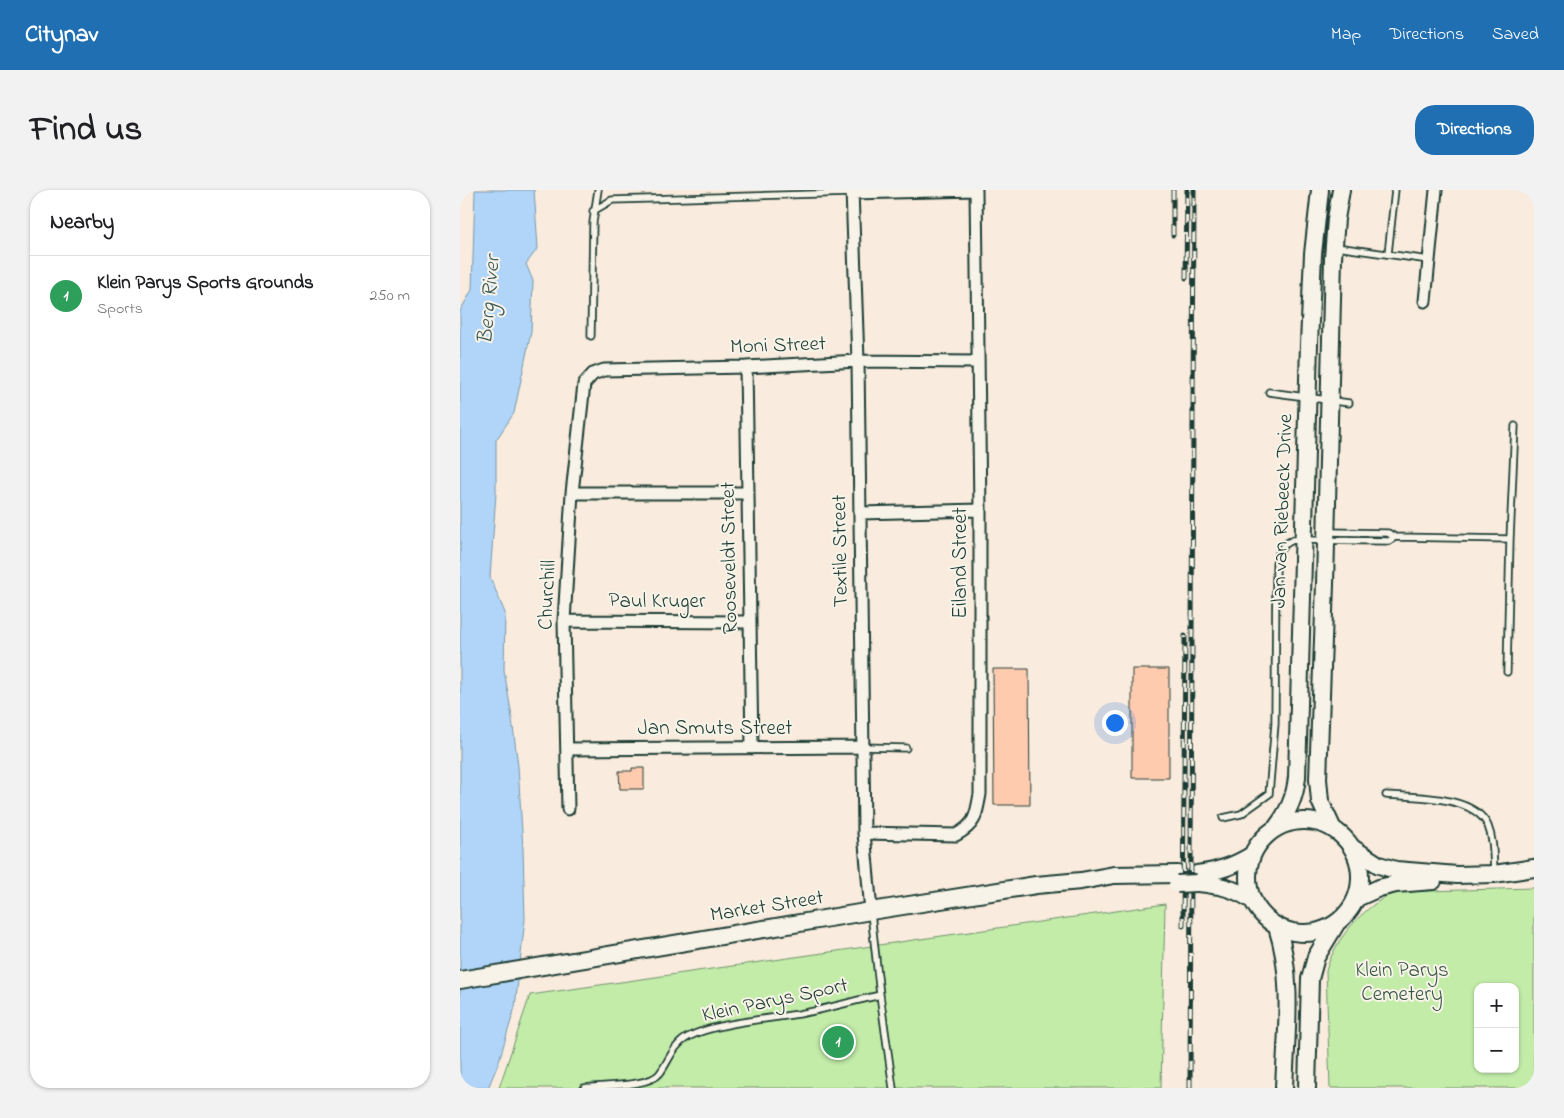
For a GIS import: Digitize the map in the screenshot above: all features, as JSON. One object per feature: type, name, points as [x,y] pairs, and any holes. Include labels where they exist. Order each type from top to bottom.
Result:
[{"type":"main road","name":"Jan van Riebeeck Drive","points":[[1276,828],[1287,813],[1296,788],[1307,397],[1313,254],[1320,190]]},
{"type":"main road","name":"Jan van Riebeeck Drive","points":[[1332,828],[1320,801],[1318,779],[1334,247],[1341,190]]},
{"type":"main road","points":[[1354,849],[1360,865],[1361,882],[1357,898],[1348,913],[1336,924],[1322,931],[1307,934],[1292,932],[1277,927],[1263,915],[1252,900],[1248,885],[1248,870],[1252,855],[1262,840],[1276,828],[1289,823],[1304,821],[1318,822],[1332,828],[1344,837],[1354,849],[1388,869],[1457,875],[1494,874],[1534,868]]},
{"type":"main road","name":"Market Street","points":[[1197,879],[1236,865],[1252,855]]},
{"type":"main road","name":"Market Street","points":[[460,980],[871,911],[1114,875],[1197,879],[1230,888],[1252,900]]},
{"type":"main road","points":[[1357,898],[1387,886],[1436,881],[1457,875]]},
{"type":"main road","points":[[1308,1088],[1310,979],[1316,957],[1336,924]]},
{"type":"main road","points":[[1277,927],[1285,956],[1287,980],[1284,1088]]},
{"type":"street","points":[[852,192],[976,190]]},
{"type":"street","name":"Eiland Street","points":[[864,833],[956,835],[969,828],[976,815],[980,794],[980,510],[976,190]]},
{"type":"street","points":[[1425,301],[1436,190]]},
{"type":"street","name":"Textile Street","points":[[852,192],[858,362],[864,833],[871,911]]},
{"type":"street","name":"Moni Street","points":[[584,384],[592,374],[604,370],[858,362],[978,362]]},
{"type":"street","name":"Rooseveldt Street","points":[[746,367],[752,748]]},
{"type":"street","name":"Churchill","points":[[568,809],[564,621],[572,493],[584,384]]},
{"type":"street","points":[[572,493],[748,493]]},
{"type":"street","points":[[860,513],[980,510]]},
{"type":"street","name":"Paul Kruger","points":[[564,621],[750,622]]},
{"type":"street","name":"Jan Smuts Street","points":[[567,749],[862,746]]},
{"type":"lane","points":[[591,336],[593,211],[598,190]]},
{"type":"lane","points":[[1388,254],[1396,190]]},
{"type":"lane","points":[[593,211],[612,200],[852,192]]},
{"type":"lane","points":[[1334,247],[1429,260]]},
{"type":"lane","points":[[1269,392],[1349,403]]},
{"type":"lane","points":[[1507,672],[1515,426]]},
{"type":"lane","points":[[1223,818],[1242,814],[1269,794],[1275,724],[1276,564],[1283,544],[1293,540],[1304,541],[1326,536],[1388,534],[1395,537],[1510,539]]},
{"type":"lane","points":[[862,746],[906,748]]},
{"type":"lane","points":[[1386,795],[1454,802],[1475,811],[1487,824],[1493,843],[1494,874]]},
{"type":"lane","name":"Klein Parys Sport","points":[[584,1088],[644,1082],[654,1079],[660,1074],[676,1047],[687,1038],[698,1034],[880,995],[871,911]]},
{"type":"lane","points":[[880,995],[892,1068],[893,1088]]},
{"type":"green space","name":"Klein Parys Cemetery","points":[[1534,888],[1534,1088],[1330,1088],[1326,971],[1330,958],[1343,935],[1361,916],[1393,892]]},
{"type":"green space","points":[[1165,904],[1161,1088],[499,1088],[530,995]]},
{"type":"water","name":"Berg River","points":[[475,190],[534,190],[538,248],[526,264],[533,281],[531,332],[514,413],[496,440],[496,493],[490,577],[505,613],[504,670],[518,766],[525,919],[515,1007],[498,1064],[488,1088],[460,1088],[460,311],[472,290]]},
{"type":"building","points":[[993,669],[1029,669],[1030,805],[994,805]]},
{"type":"building","points":[[1132,669],[1169,669],[1169,778],[1132,778]]},
{"type":"building","points":[[632,768],[644,768],[644,789],[620,789],[619,771],[632,771]]},
{"type":"railway","points":[[1173,190],[1173,235]]},
{"type":"railway","points":[[1186,278],[1187,190]]},
{"type":"railway","points":[[1190,1088],[1194,190]]},
{"type":"railway","points":[[1183,926],[1185,636]]},
{"type":"place","name":"Klein Parys Sports Grounds","points":[[838,1042]]}]
